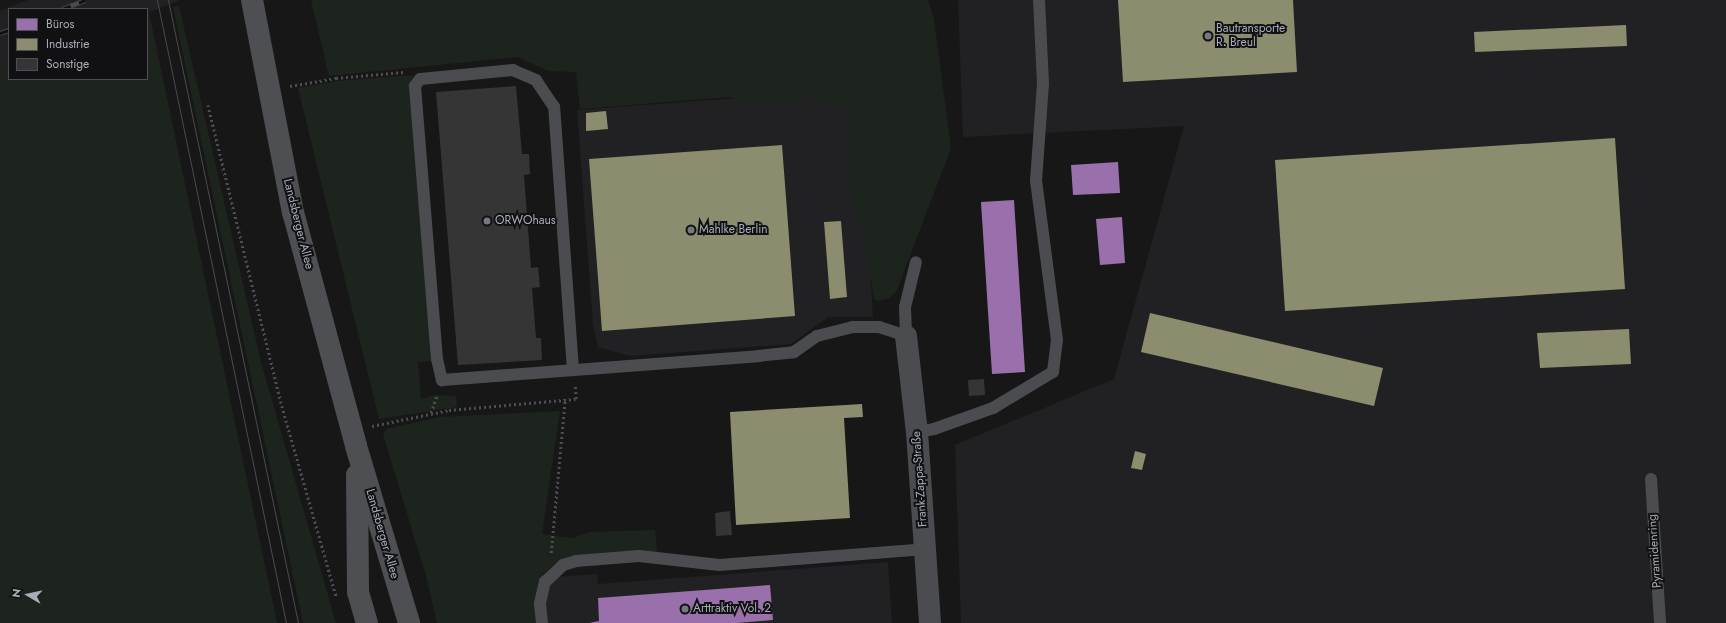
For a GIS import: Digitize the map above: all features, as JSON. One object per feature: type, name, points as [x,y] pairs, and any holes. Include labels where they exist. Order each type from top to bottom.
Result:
[{"type":"main road","name":"Landsberger Allee","points":[[252,0],[293,212],[356,446],[409,623]]},
{"type":"main road","name":"Landsberger Allee","points":[[356,446],[358,592],[367,623]]},
{"type":"street","name":"Frank-Zappa-Straße","points":[[906,336],[917,432],[930,623]]},
{"type":"lane","points":[[917,432],[934,429],[993,408],[1053,372],[1057,340],[1036,181],[1043,84],[1039,0]]},
{"type":"lane","points":[[573,370],[554,107],[536,80],[513,70],[420,79],[415,86],[437,359],[442,380],[573,370],[794,352],[817,336],[852,327],[879,327],[906,336],[905,307],[916,262]]},
{"type":"lane","name":"Pyramidenring","points":[[1650,479],[1660,623]]},
{"type":"lane","points":[[542,623],[540,604],[545,582],[552,573],[576,560],[639,556],[719,565],[924,549]]},
{"type":"path","points":[[296,85],[336,78],[413,71],[420,79]]},
{"type":"path","points":[[208,105],[282,406],[337,600]]},
{"type":"path","points":[[371,426],[450,410],[576,399],[573,370]]},
{"type":"path","points":[[555,539],[565,400]]},
{"type":"shaded area","points":[[28,0],[180,0],[148,13],[148,8],[8,8],[8,70],[0,73],[0,11]]},
{"type":"shaded area","points":[[311,0],[928,0],[934,19],[951,148],[897,290],[890,298],[877,301],[874,299],[863,228],[849,189],[849,136],[846,115],[841,106],[819,99],[799,98],[769,105],[728,97],[580,109],[576,72],[548,71],[517,57],[329,76]]},
{"type":"shaded area","points":[[958,0],[1726,0],[1726,623],[961,623],[955,445],[1114,379],[1184,126],[963,137]]},
{"type":"shaded area","points":[[179,6],[261,362],[336,623],[303,623],[173,7]]},
{"type":"shaded area","points":[[148,12],[277,623],[0,623],[0,73],[8,70],[8,80],[148,80]]},
{"type":"shaded area","points":[[413,75],[432,343],[432,361],[418,362],[421,399],[435,395],[456,396],[457,407],[379,419],[298,88],[337,81]]},
{"type":"shaded area","points":[[859,89],[873,317],[828,317],[791,344],[630,356],[598,347],[593,324],[577,110]]},
{"type":"shaded area","points":[[560,411],[542,534],[572,538],[590,532],[655,530],[657,552],[567,559],[556,563],[543,574],[536,587],[534,597],[536,623],[437,623],[426,576],[383,434],[387,429],[439,417]]},
{"type":"shaded area","points":[[888,562],[892,623],[453,623],[442,585],[597,574],[598,584]]},
{"type":"building: Büros","points":[[1118,162],[1120,193],[1073,195],[1071,165]]},
{"type":"building: Büros","points":[[1014,200],[1025,372],[992,374],[981,202]]},
{"type":"building: Büros","points":[[1122,217],[1125,263],[1100,265],[1096,219]]},
{"type":"building: Büros","name":"Arttraktiv Vol. 2","points":[[770,585],[773,620],[737,623],[589,623],[599,621],[598,598]]},
{"type":"building: Industrie","name":"Bautransporte R. Breul","points":[[1118,0],[1293,0],[1297,72],[1123,82]]},
{"type":"building: Industrie","points":[[1626,25],[1627,46],[1475,52],[1474,32]]},
{"type":"building: Industrie","points":[[606,111],[608,129],[586,131],[586,113]]},
{"type":"building: Industrie","points":[[1615,138],[1625,289],[1285,311],[1275,160]]},
{"type":"building: Industrie","name":"Mahlke Berlin","points":[[782,145],[795,316],[602,331],[589,159]]},
{"type":"building: Industrie","points":[[841,221],[847,297],[830,299],[824,222]]},
{"type":"building: Industrie","points":[[1150,313],[1383,368],[1374,406],[1141,352]]},
{"type":"building: Industrie","points":[[1629,329],[1631,364],[1540,368],[1537,333]]},
{"type":"building: Industrie","points":[[862,404],[863,417],[844,418],[850,518],[736,525],[730,412]]},
{"type":"building: Industrie","points":[[1135,451],[1146,454],[1142,470],[1131,468]]},
{"type":"building: Sonstige","name":"ORWOhaus","points":[[516,86],[522,154],[529,154],[530,174],[524,175],[531,268],[538,267],[540,287],[532,288],[536,338],[541,338],[542,360],[458,365],[436,92]]},
{"type":"building: Sonstige","points":[[984,379],[985,395],[969,396],[968,380]]},
{"type":"building: Sonstige","points":[[730,511],[732,535],[716,536],[715,513]]},
{"type":"tram line","points":[[157,0],[286,623]]},
{"type":"tram line","points":[[168,0],[298,623]]},
{"type":"railway","points":[[65,8],[85,0]]},
{"type":"railway","points":[[0,33],[8,30]]},
{"type":"place","name":"Bautransporte R. Breul","points":[[1208,36]]},
{"type":"place","name":"ORWOhaus","points":[[487,221]]},
{"type":"place","name":"Mahlke Berlin","points":[[691,230]]},
{"type":"place","name":"Arttraktiv Vol. 2","points":[[685,609]]}]
